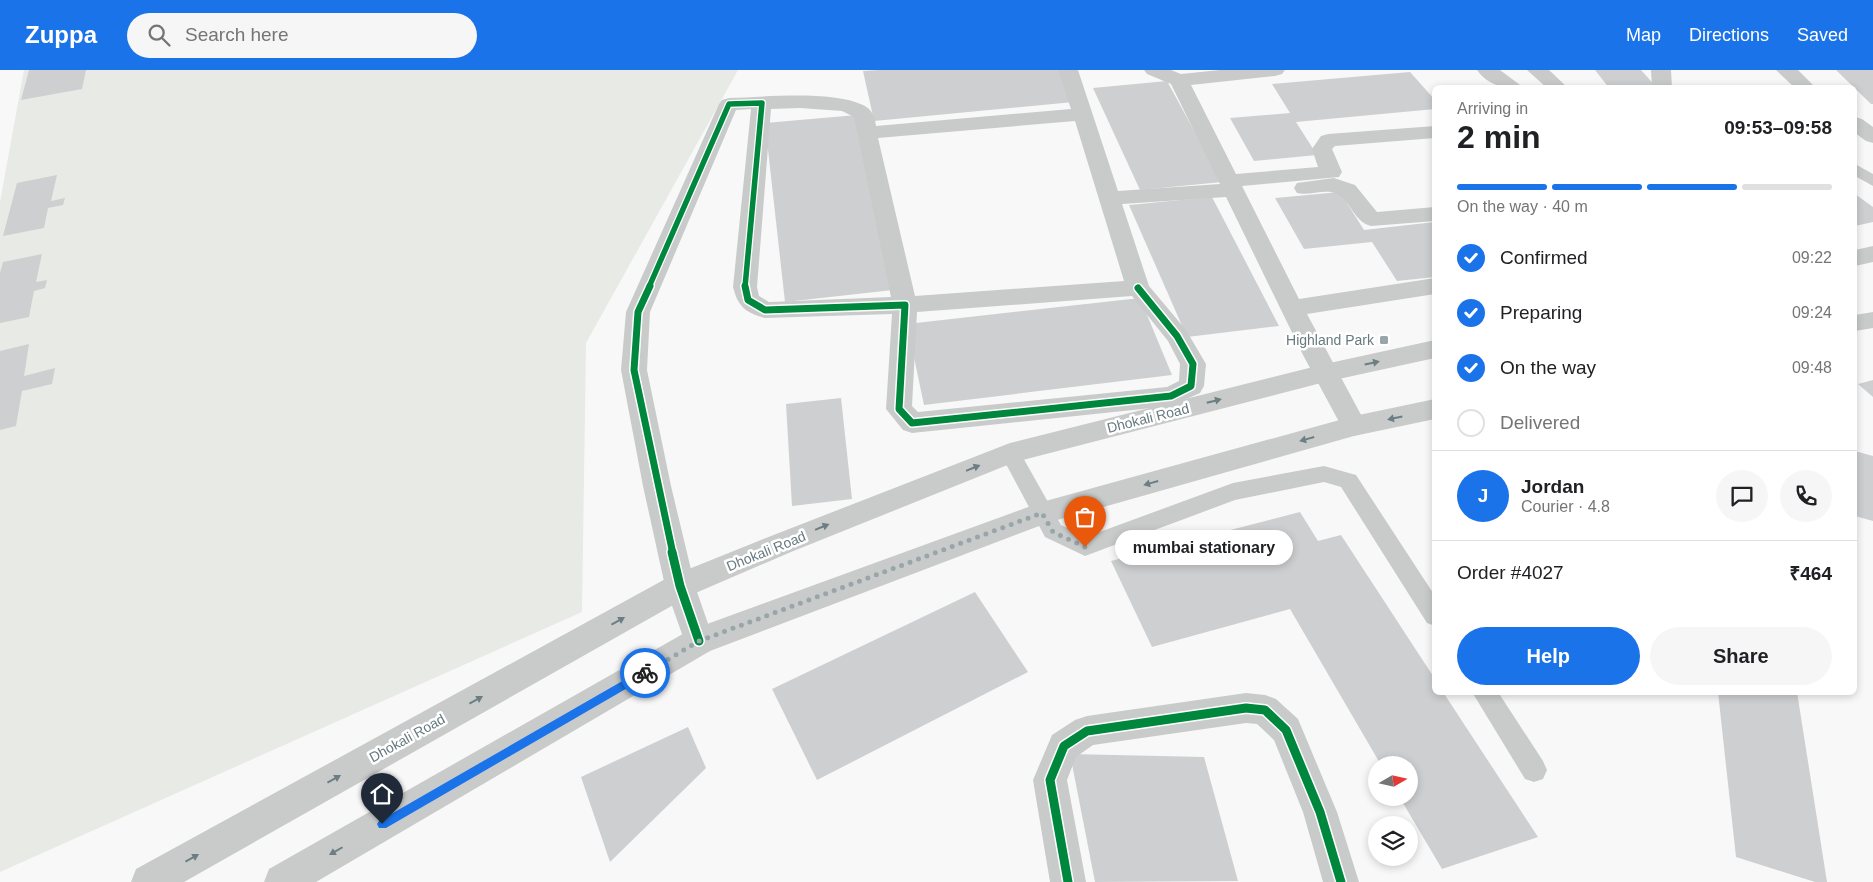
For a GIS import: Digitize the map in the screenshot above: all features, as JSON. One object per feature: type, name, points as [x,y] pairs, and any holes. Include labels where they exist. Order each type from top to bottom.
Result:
[{"type":"street","points":[[699,641],[680,586],[657,486],[634,370],[638,312],[729,104],[828,102],[858,110],[864,115],[905,305],[899,409],[912,422],[1172,396],[1191,386],[1193,364],[1177,336],[1138,288],[1068,70]]},
{"type":"street","points":[[1154,70],[1179,80],[1275,70]]},
{"type":"street","points":[[1486,70],[1510,85]]},
{"type":"street","points":[[1537,70],[1555,85]]},
{"type":"street","points":[[1661,70],[1662,85]]},
{"type":"street","points":[[1786,70],[1808,81]]},
{"type":"street","points":[[1179,80],[1292,308],[1354,426]]},
{"type":"street","points":[[762,103],[745,287],[748,300],[765,310],[905,305],[1138,288]]},
{"type":"street","points":[[1857,112],[1873,112]]},
{"type":"street","points":[[867,133],[1083,114]]},
{"type":"street","points":[[1857,125],[1873,137]]},
{"type":"street","points":[[1233,189],[1331,172],[1322,149],[1328,140],[1432,132]]},
{"type":"street","points":[[1109,198],[1233,189],[1334,185],[1347,190],[1370,219],[1432,214]]},
{"type":"street","points":[[1857,258],[1873,254]]},
{"type":"street","points":[[1292,308],[1432,286]]},
{"type":"street","points":[[1857,323],[1873,320]]},
{"type":"street","name":"Dhokali Road","points":[[149,882],[680,586],[1010,453],[1325,373],[1432,350]]},
{"type":"street","points":[[282,882],[699,641],[1042,513],[1354,426],[1432,410]]},
{"type":"street","points":[[1068,882],[1050,780],[1064,746],[1087,731],[1246,708],[1266,710],[1286,730],[1320,812],[1341,882]]},
{"type":"lane","points":[[1857,170],[1873,181]]},
{"type":"lane","points":[[1010,453],[1053,532],[1085,547],[1233,492],[1324,474],[1348,481],[1432,611]]},
{"type":"lane","points":[[1486,695],[1534,770]]},
{"type":"shaded area","points":[[24,70],[738,70],[586,343],[582,612],[0,872],[0,202]]},
{"type":"building","points":[[29,70],[86,70],[82,89],[21,100]]},
{"type":"building","points":[[1060,70],[1074,102],[874,121],[863,71]]},
{"type":"building","points":[[1595,70],[1641,70],[1654,85],[1607,85]]},
{"type":"building","points":[[1836,70],[1873,70],[1873,104],[1857,90],[1857,85],[1851,85]]},
{"type":"building","points":[[1410,72],[1432,97],[1432,109],[1296,122],[1317,155],[1254,161],[1230,118],[1290,113],[1272,84]]},
{"type":"building","points":[[1167,81],[1222,182],[1140,190],[1093,88]]},
{"type":"building","points":[[857,115],[893,290],[785,302],[765,123]]},
{"type":"building","points":[[57,175],[51,201],[65,198],[63,205],[48,208],[44,228],[3,236],[17,183]]},
{"type":"building","points":[[1340,192],[1364,230],[1432,222],[1432,277],[1397,281],[1372,242],[1304,249],[1275,198]]},
{"type":"building","points":[[1857,195],[1873,207],[1873,222],[1857,226]]},
{"type":"building","points":[[1212,197],[1279,326],[1187,337],[1129,205]]},
{"type":"building","points":[[42,254],[36,282],[47,280],[45,288],[34,291],[29,317],[0,323],[0,273],[3,262]]},
{"type":"building","points":[[1140,298],[1172,375],[924,405],[907,324]]},
{"type":"building","points":[[29,344],[24,376],[55,368],[52,384],[22,391],[16,426],[0,430],[0,351]]},
{"type":"building","points":[[1873,380],[1873,397],[1858,384]]},
{"type":"building","points":[[841,398],[852,499],[792,506],[786,404]]},
{"type":"building","points":[[1857,452],[1873,456],[1873,521],[1857,517]]},
{"type":"building","points":[[1300,512],[1318,541],[1341,535],[1432,674],[1432,695],[1445,695],[1538,837],[1442,869],[1418,828],[1418,816],[1411,816],[1405,806],[1418,806],[1418,756],[1376,756],[1290,609],[1152,647],[1111,561]]},
{"type":"building","points":[[975,592],[1028,672],[817,780],[772,689]]},
{"type":"building","points":[[1718,695],[1797,695],[1827,882],[1815,882],[1736,857]]},
{"type":"building","points":[[688,727],[706,768],[610,862],[581,777]]},
{"type":"building","points":[[1070,754],[1204,757],[1238,881],[1095,882]]},
{"type":"cycle path","points":[[699,641],[680,586],[657,486],[634,370],[638,312],[729,104],[762,103],[745,287],[748,300],[765,310],[905,305],[899,409],[912,423],[1171,396],[1191,386],[1193,364],[1177,336],[1138,288]]},
{"type":"cycle path","points":[[1068,882],[1050,780],[1064,746],[1087,731],[1246,708],[1265,710],[1286,730],[1320,812],[1341,882]]},
{"type":"way so far","points":[[645,673],[699,641],[1042,513],[1053,532],[1085,547]]},
{"type":"place","name":"Highland Park","points":[[1384,340]]},
{"type":"place","name":"mumbai stationary","points":[[1085,547]]},
{"type":"route","points":[[382,824],[645,673]]}]
